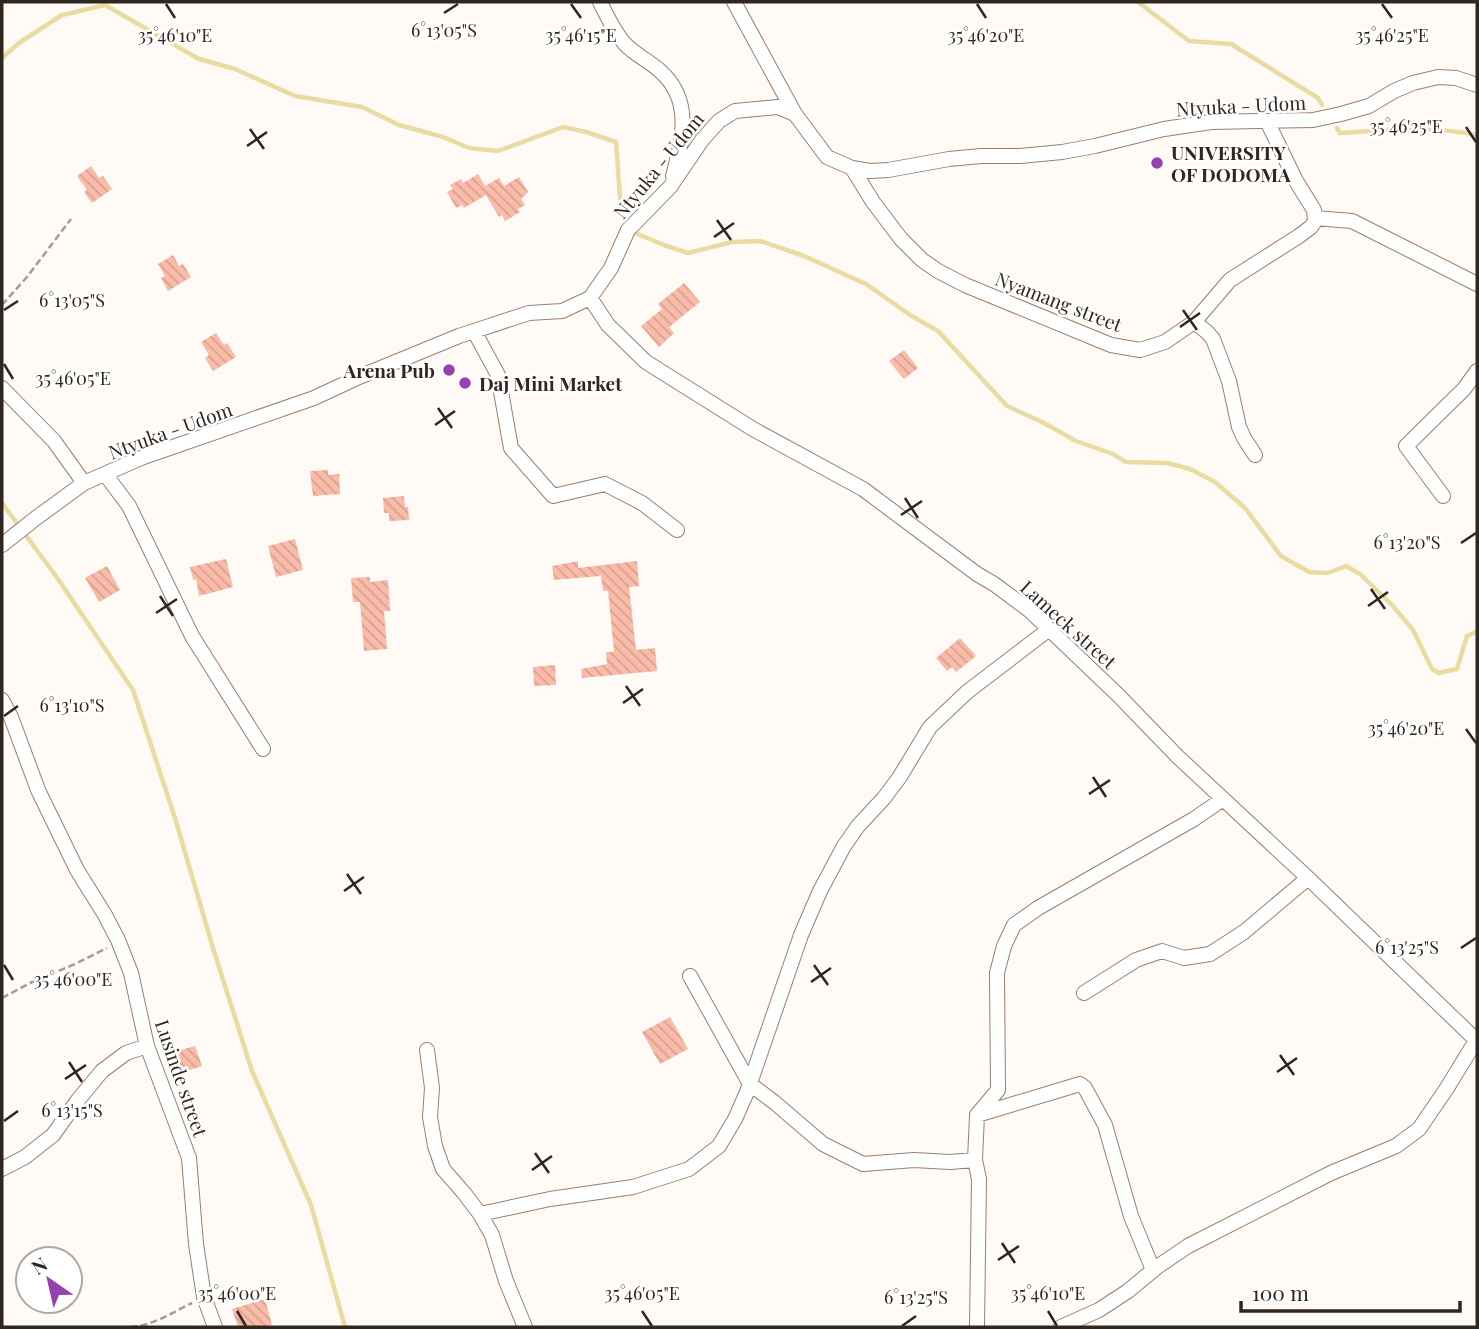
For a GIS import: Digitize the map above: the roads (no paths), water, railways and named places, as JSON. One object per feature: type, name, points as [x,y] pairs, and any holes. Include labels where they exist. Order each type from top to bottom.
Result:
[{"type":"street","points":[[600,2],[626,45],[668,78],[678,95],[683,116],[682,141],[670,187]]},
{"type":"street","points":[[734,2],[795,114]]},
{"type":"street","name":"Ntyuka - Udom","points":[[2,545],[84,483],[141,458],[314,398],[474,331],[529,313],[562,311],[590,298],[611,268],[628,230],[670,187],[702,140],[719,121],[734,111],[778,107],[795,114],[827,157],[852,168],[870,171],[949,159],[1062,152],[1164,129],[1211,122],[1313,120],[1369,106],[1413,83],[1438,77],[1456,78],[1477,85]]},
{"type":"street","points":[[1267,121],[1296,181],[1314,210],[1315,218],[1352,221],[1477,284]]},
{"type":"street","name":"Nyamang street","points":[[852,168],[901,239],[922,260],[938,271],[965,285],[1111,345],[1140,350],[1165,342],[1194,323],[1230,280],[1311,228],[1315,218]]},
{"type":"street","name":"Lameck street","points":[[590,298],[608,325],[646,362],[753,429],[863,489],[1029,610],[1178,757],[1477,1039]]},
{"type":"street","points":[[1194,323],[1213,340],[1229,381],[1239,427],[1255,455]]},
{"type":"street","points":[[474,331],[498,375],[512,447],[553,496],[605,484],[642,503],[677,530]]},
{"type":"street","points":[[1443,496],[1406,446],[1464,389],[1477,371]]},
{"type":"street","points":[[2,387],[54,441],[84,483]]},
{"type":"street","points":[[105,474],[129,506],[191,636],[262,749]]},
{"type":"street","points":[[480,1214],[550,1199],[633,1187],[689,1170],[719,1146],[736,1119],[750,1084],[801,935],[844,846],[899,778],[930,727],[967,692],[1048,630]]},
{"type":"street","name":"Lusinde street","points":[[2,700],[38,790],[77,870],[118,940],[131,973],[147,1046],[189,1158],[196,1244],[204,1297],[212,1323]]},
{"type":"street","points":[[977,1327],[977,1115],[998,1090],[997,973],[1004,946],[1014,925],[1038,908],[1194,819],[1223,799]]},
{"type":"street","points":[[1084,993],[1136,960],[1162,951],[1184,958],[1210,954],[1244,932],[1308,878]]},
{"type":"street","points":[[690,976],[750,1084],[822,1144],[863,1164],[914,1160],[975,1160]]},
{"type":"street","points":[[1061,1327],[1099,1310],[1188,1246],[1331,1173],[1395,1146],[1419,1129],[1477,1039]]},
{"type":"street","points":[[2,1169],[25,1157],[53,1135],[102,1071],[126,1053],[147,1046]]},
{"type":"street","points":[[427,1050],[432,1088],[430,1117],[443,1170],[480,1214],[492,1235],[506,1281],[525,1327]]},
{"type":"street","points":[[977,1115],[1080,1084],[1085,1088],[1105,1125],[1131,1216],[1153,1270]]},
{"type":"waterway","points":[[1138,2],[1189,41],[1231,44],[1318,98],[1322,105]]},
{"type":"waterway","points":[[2,58],[19,43],[62,15],[105,5],[199,59],[235,69],[295,96],[362,107],[399,125],[443,137],[469,148],[498,151],[563,127],[616,142],[620,198],[628,230],[688,253],[732,242],[760,241],[804,256],[866,284],[938,331],[1007,406],[1076,441],[1113,454],[1126,462],[1167,463],[1190,469],[1215,482],[1245,508],[1281,556],[1309,572],[1328,573],[1346,566],[1360,574],[1413,630],[1432,669],[1439,673],[1457,669],[1467,636],[1477,633]]},
{"type":"waterway","points":[[1337,128],[1340,133],[1427,130],[1477,135]]},
{"type":"waterway","points":[[2,503],[58,579],[133,690],[252,1071],[311,1205],[345,1327]]},
{"type":"place","name":"UNIVERSITY OF DODOMA","points":[[1157,163]]},
{"type":"place","name":"Arena Pub","points":[[449,370]]},
{"type":"place","name":"Daj Mini Market","points":[[465,383]]}]
